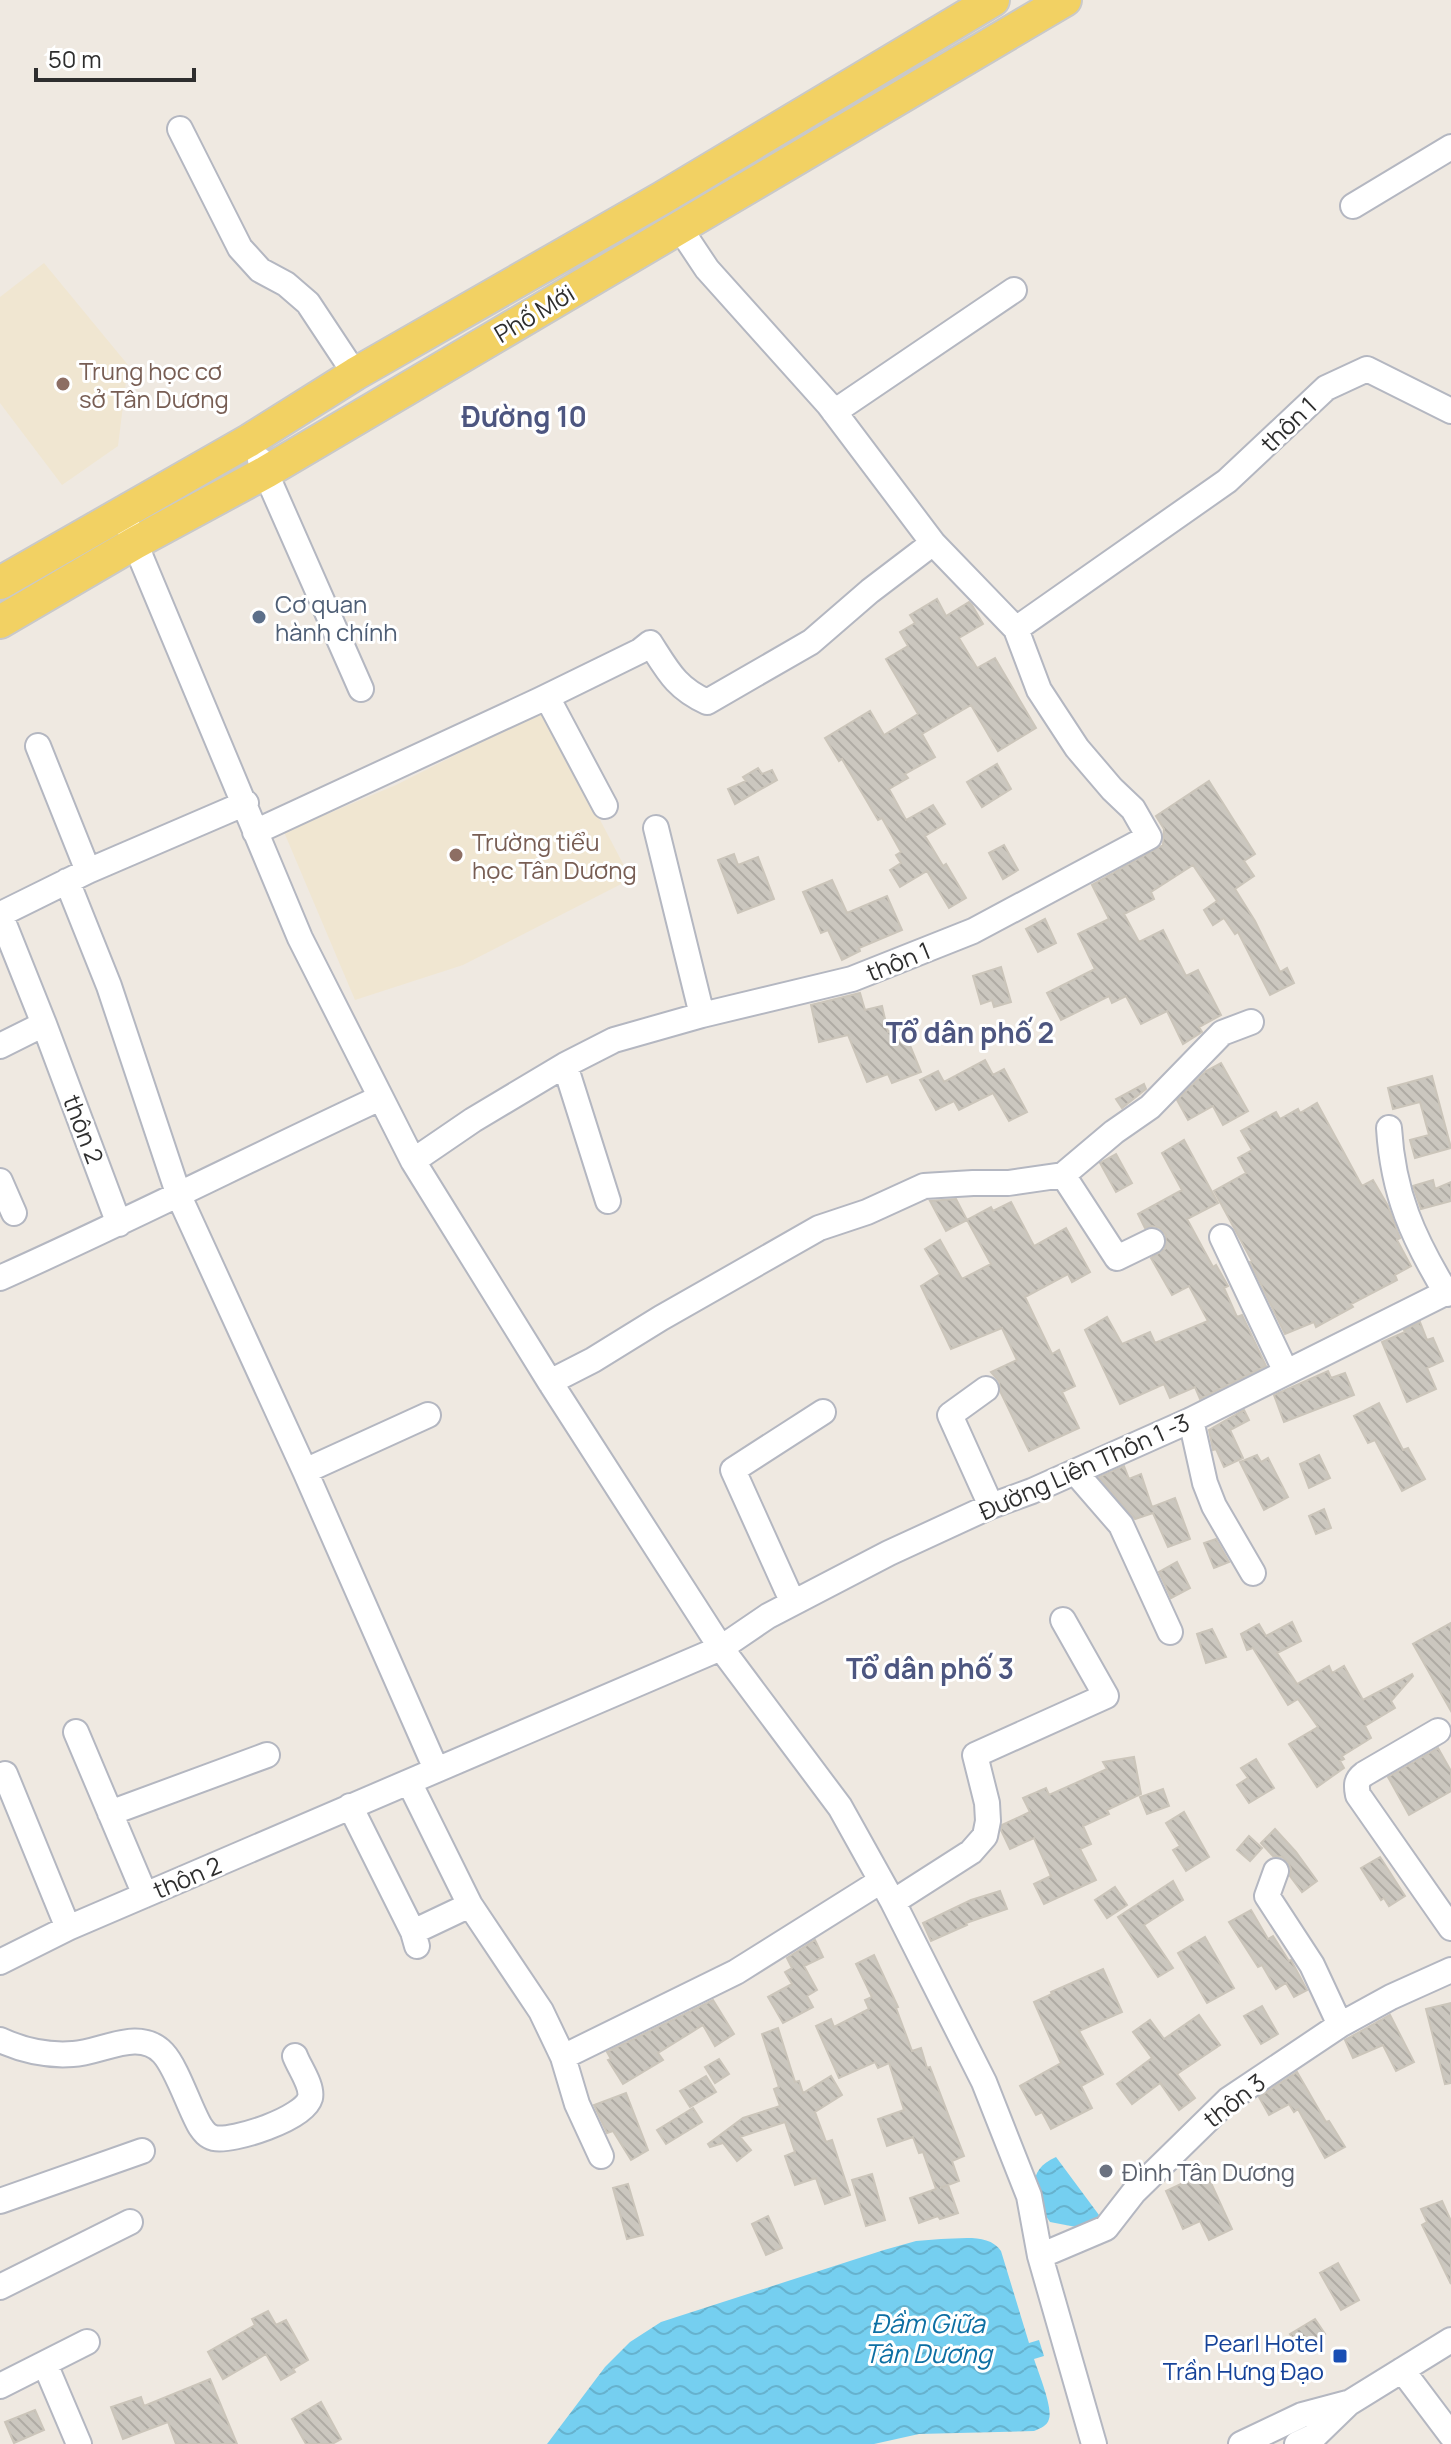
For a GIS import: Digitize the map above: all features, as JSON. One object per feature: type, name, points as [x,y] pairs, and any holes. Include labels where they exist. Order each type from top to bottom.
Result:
[{"type":"main road","name":"Phố Mới","points":[[0,583],[250,440],[355,374],[662,198],[993,0]]},
{"type":"main road","name":"Phố Mới","points":[[0,622],[135,543],[266,472],[1065,0]]},
{"type":"street","points":[[180,129],[240,248],[260,270],[298,293],[308,303],[355,374]]},
{"type":"street","points":[[1353,206],[1451,147]]},
{"type":"street","name":"thôn 1","points":[[413,1161],[473,1120],[565,1065],[614,1040],[852,979],[973,931],[1149,837],[1133,809],[1077,748],[1039,690],[1016,629],[933,543],[834,412],[707,269],[679,227]]},
{"type":"street","points":[[834,412],[1014,290]]},
{"type":"street","name":"thôn 1","points":[[1016,629],[1227,481],[1326,388],[1367,369],[1451,411]]},
{"type":"street","points":[[250,440],[361,689]]},
{"type":"street","points":[[122,512],[300,938],[413,1161],[721,1648],[840,1807],[984,2082],[1029,2196],[1040,2256],[1094,2444]]},
{"type":"street","points":[[255,832],[547,697],[640,651],[650,643],[686,693],[707,702],[811,642],[870,591],[933,543]]},
{"type":"street","points":[[547,697],[605,806]]},
{"type":"street","points":[[38,746],[109,986],[179,1196],[305,1471],[436,1769]]},
{"type":"street","points":[[0,914],[77,876],[246,803]]},
{"type":"street","points":[[656,828],[702,1015]]},
{"type":"street","name":"thôn 2","points":[[0,914],[119,1224]]},
{"type":"street","points":[[550,1382],[819,1228],[867,1212],[924,1186],[1008,1183],[1063,1175],[1114,1132],[1150,1107],[1222,1033],[1251,1022]]},
{"type":"street","points":[[0,1046],[44,1024]]},
{"type":"street","points":[[565,1065],[608,1201]]},
{"type":"street","points":[[0,1278],[179,1196],[380,1098]]},
{"type":"street","points":[[1389,1128],[1391,1158],[1403,1205],[1419,1248],[1449,1292]]},
{"type":"street","points":[[1063,1175],[1117,1258],[1152,1241]]},
{"type":"street","points":[[0,1181],[14,1213]]},
{"type":"street","points":[[1222,1237],[1286,1372]]},
{"type":"street","name":"Đường Liên Thôn 1 -3","points":[[436,1769],[721,1648],[768,1616],[889,1553],[1191,1420],[1449,1292]]},
{"type":"street","points":[[986,1389],[950,1415],[991,1506]]},
{"type":"street","points":[[793,1603],[733,1470],[823,1412]]},
{"type":"street","points":[[305,1471],[428,1415]]},
{"type":"street","points":[[1191,1420],[1205,1483],[1214,1506],[1253,1573]]},
{"type":"street","points":[[1075,1472],[1121,1525],[1170,1632]]},
{"type":"street","points":[[563,2057],[971,1852],[985,1836],[988,1821],[987,1803],[975,1755],[1106,1696],[1063,1620]]},
{"type":"street","points":[[1438,1731],[1358,1778],[1356,1787],[1358,1795],[1451,1928]]},
{"type":"street","points":[[76,1732],[145,1895]]},
{"type":"street","points":[[110,1813],[267,1755]]},
{"type":"street","name":"thôn 2","points":[[0,1962],[68,1928],[436,1769]]},
{"type":"street","points":[[5,1774],[68,1928]]},
{"type":"street","points":[[409,1782],[470,1905],[541,2011],[563,2057],[577,2104],[601,2156]]},
{"type":"street","points":[[350,1806],[415,1939],[470,1905]]},
{"type":"street","points":[[1276,1871],[1267,1896],[1307,1956],[1340,2025]]},
{"type":"street","name":"thôn 3","points":[[1040,2256],[1106,2228],[1134,2192],[1228,2100],[1340,2025],[1391,1997],[1451,1970]]},
{"type":"street","points":[[0,2040],[51,2055],[84,2054],[114,2044],[143,2042],[163,2054],[200,2126],[207,2136],[215,2138],[260,2131],[305,2105],[310,2098],[309,2089],[295,2056]]},
{"type":"street","points":[[0,2201],[142,2151]]},
{"type":"street","points":[[0,2287],[130,2222]]},
{"type":"street","points":[[1297,2444],[1316,2435],[1349,2403],[1451,2340]]},
{"type":"street","points":[[0,2386],[87,2342]]},
{"type":"street","points":[[45,2364],[79,2444]]},
{"type":"street","points":[[1402,2370],[1451,2435]]},
{"type":"street","points":[[1241,2444],[1302,2415],[1349,2403]]},
{"type":"shaded area","name":"Trung học cơ sở Tân Dương","points":[[44,263],[128,365],[118,446],[62,485],[0,403],[0,297]]},
{"type":"shaded area","name":"Trường tiểu học Tân Dương","points":[[543,711],[631,879],[463,965],[355,1000],[284,832],[396,785]]},
{"type":"water","points":[[1056,2157],[1099,2215],[1094,2223],[1076,2227],[1050,2222],[1036,2195],[1035,2178],[1045,2163]]},
{"type":"water","name":"Đầm Giữa Tân Dương","points":[[982,2239],[996,2245],[1001,2251],[1029,2343],[1039,2340],[1044,2356],[1034,2359],[1050,2414],[1041,2428],[1034,2431],[919,2434],[874,2444],[547,2444],[605,2367],[630,2342],[661,2322],[916,2241]]},
{"type":"building","points":[[937,599],[946,616],[969,602],[972,605],[983,624],[959,638],[977,668],[995,658],[1036,728],[998,751],[971,705],[922,734],[935,757],[905,774],[908,778],[889,789],[906,820],[933,805],[945,824],[925,836],[966,898],[949,908],[927,871],[900,887],[890,870],[901,863],[896,855],[901,852],[882,818],[878,820],[842,759],[839,761],[825,738],[870,711],[884,735],[918,714],[886,659],[908,646],[900,632],[915,623],[910,615]]},
{"type":"building","points":[[997,764],[1011,789],[982,807],[967,782]]},
{"type":"building","points":[[758,768],[762,774],[772,770],[777,780],[735,804],[728,789],[746,781],[743,777]]},
{"type":"building","points":[[1209,781],[1255,854],[1244,861],[1254,876],[1235,889],[1280,972],[1287,968],[1294,983],[1270,995],[1238,932],[1235,934],[1224,918],[1213,925],[1204,910],[1217,901],[1193,865],[1151,892],[1154,899],[1124,914],[1139,942],[1163,930],[1186,976],[1198,970],[1221,1015],[1199,1027],[1202,1032],[1183,1044],[1167,1011],[1141,1024],[1126,996],[1112,1003],[1109,996],[1061,1020],[1047,993],[1095,969],[1078,934],[1109,919],[1092,885],[1163,845],[1164,829],[1156,816]]},
{"type":"building","points":[[1004,845],[1018,870],[1003,879],[989,853]]},
{"type":"building","points":[[734,854],[738,865],[758,857],[774,899],[738,913],[718,860]]},
{"type":"building","points":[[832,880],[847,913],[887,896],[902,930],[859,948],[860,951],[842,960],[828,930],[821,933],[803,892]]},
{"type":"building","points":[[1045,919],[1056,943],[1038,952],[1026,929]]},
{"type":"building","points":[[1001,967],[1011,1002],[994,1007],[992,1000],[981,1004],[973,976]]},
{"type":"building","points":[[860,993],[865,1010],[882,1006],[888,1032],[902,1026],[921,1072],[892,1083],[888,1074],[867,1082],[848,1035],[819,1042],[811,1005]]},
{"type":"building","points":[[985,1060],[993,1075],[1004,1069],[1027,1112],[1009,1121],[993,1093],[959,1110],[954,1101],[936,1110],[920,1080],[938,1071],[944,1082]]},
{"type":"building","points":[[1221,1063],[1248,1111],[1223,1125],[1213,1106],[1188,1120],[1177,1100],[1206,1071]]},
{"type":"building","points":[[1432,1076],[1451,1148],[1415,1158],[1410,1140],[1429,1135],[1420,1102],[1393,1109],[1388,1088]]},
{"type":"building","points":[[1144,1084],[1146,1089],[1122,1108],[1116,1099]]},
{"type":"building","points":[[1317,1103],[1362,1186],[1373,1180],[1388,1206],[1400,1238],[1397,1240],[1411,1266],[1395,1275],[1397,1280],[1316,1327],[1314,1322],[1285,1334],[1252,1261],[1214,1191],[1246,1173],[1238,1158],[1252,1150],[1241,1131],[1276,1112],[1280,1119],[1298,1109],[1300,1113]]},
{"type":"building","points":[[1184,1140],[1218,1203],[1187,1219],[1213,1267],[1216,1265],[1228,1286],[1224,1288],[1237,1317],[1242,1315],[1266,1366],[1200,1399],[1195,1387],[1170,1398],[1164,1384],[1120,1404],[1085,1330],[1107,1317],[1122,1344],[1150,1332],[1155,1343],[1208,1321],[1189,1286],[1172,1295],[1151,1258],[1165,1249],[1166,1235],[1160,1228],[1145,1228],[1138,1214],[1182,1190],[1162,1153]]},
{"type":"building","points":[[1116,1154],[1132,1183],[1116,1192],[1100,1163]]},
{"type":"building","points":[[1433,1180],[1435,1189],[1451,1182],[1451,1201],[1421,1209],[1413,1186]]},
{"type":"building","points":[[956,1199],[967,1220],[946,1231],[930,1201]]},
{"type":"building","points":[[1011,1202],[1034,1246],[1066,1228],[1090,1272],[1072,1282],[1068,1274],[1025,1297],[1052,1354],[1059,1350],[1075,1386],[1062,1392],[1079,1428],[1029,1451],[1000,1391],[999,1381],[991,1372],[1017,1360],[1002,1328],[951,1349],[921,1286],[940,1274],[925,1249],[940,1240],[962,1279],[991,1264],[967,1220],[991,1207],[993,1211]]},
{"type":"building","points":[[1420,1322],[1427,1340],[1433,1338],[1443,1361],[1427,1368],[1436,1389],[1407,1402],[1382,1342]]},
{"type":"building","points":[[1328,1371],[1331,1378],[1345,1373],[1354,1395],[1284,1422],[1274,1395]]},
{"type":"building","points":[[1379,1403],[1403,1450],[1408,1448],[1425,1479],[1402,1491],[1375,1440],[1368,1443],[1354,1416]]},
{"type":"building","points":[[1244,1410],[1249,1420],[1230,1430],[1243,1458],[1224,1467],[1216,1449],[1213,1450],[1209,1430]]},
{"type":"building","points":[[1257,1455],[1261,1462],[1268,1458],[1288,1497],[1264,1510],[1240,1462]]},
{"type":"building","points":[[1319,1455],[1330,1478],[1309,1488],[1300,1464]]},
{"type":"building","points":[[1124,1466],[1129,1479],[1141,1474],[1152,1507],[1175,1498],[1190,1539],[1168,1547],[1153,1513],[1135,1519],[1099,1477]]},
{"type":"building","points":[[1324,1509],[1331,1528],[1316,1534],[1309,1516]]},
{"type":"building","points":[[1216,1539],[1229,1562],[1214,1568],[1204,1543]]},
{"type":"building","points":[[1177,1562],[1190,1588],[1171,1598],[1159,1572]]},
{"type":"building","points":[[1292,1622],[1301,1641],[1277,1653],[1297,1684],[1329,1666],[1332,1673],[1344,1666],[1363,1700],[1413,1676],[1391,1701],[1395,1708],[1365,1726],[1371,1738],[1342,1756],[1344,1759],[1340,1761],[1344,1768],[1317,1787],[1289,1744],[1318,1727],[1298,1699],[1288,1705],[1253,1648],[1247,1650],[1241,1634],[1259,1624],[1266,1636]]},
{"type":"building","points":[[1451,1623],[1451,1711],[1413,1644]]},
{"type":"building","points":[[1212,1629],[1226,1657],[1206,1663],[1197,1634]]},
{"type":"building","points":[[1438,1748],[1451,1771],[1451,1791],[1409,1815],[1388,1777]]},
{"type":"building","points":[[1134,1757],[1141,1794],[1107,1810],[1109,1814],[1083,1826],[1091,1844],[1080,1849],[1096,1880],[1044,1904],[1034,1884],[1051,1876],[1034,1838],[1010,1849],[1001,1830],[1002,1825],[1030,1812],[1023,1798],[1046,1788],[1049,1795],[1107,1769],[1103,1762]]},
{"type":"building","points":[[1256,1759],[1274,1788],[1249,1803],[1237,1785],[1248,1778],[1241,1768]]},
{"type":"building","points":[[1163,1789],[1169,1806],[1147,1814],[1140,1797]]},
{"type":"building","points":[[1184,1812],[1209,1857],[1186,1871],[1173,1850],[1180,1846],[1166,1823]]},
{"type":"building","points":[[1275,1829],[1317,1881],[1302,1892],[1290,1876],[1288,1862],[1282,1857],[1273,1856],[1261,1843]]},
{"type":"building","points":[[1249,1836],[1262,1848],[1250,1861],[1237,1850]]},
{"type":"building","points":[[1380,1857],[1405,1896],[1389,1906],[1384,1898],[1381,1900],[1361,1868]]},
{"type":"building","points":[[1173,1881],[1183,1900],[1144,1925],[1173,1968],[1158,1977],[1118,1917]]},
{"type":"building","points":[[1115,1887],[1127,1905],[1107,1918],[1095,1900]]},
{"type":"building","points":[[1000,1891],[1007,1909],[966,1923],[931,1941],[923,1923],[971,1900]]},
{"type":"building","points":[[1251,1910],[1268,1939],[1273,1936],[1291,1960],[1307,1990],[1294,1997],[1286,1983],[1276,1989],[1262,1965],[1258,1967],[1229,1922]]},
{"type":"building","points":[[1205,1937],[1234,1988],[1207,2003],[1178,1953]]},
{"type":"building","points":[[815,1940],[823,1957],[804,1966],[817,1990],[807,1996],[813,2007],[783,2023],[768,1997],[792,1984],[785,1972],[792,1968],[787,1958]]},
{"type":"building","points":[[874,1955],[898,2007],[912,2051],[921,2048],[927,2068],[930,2067],[964,2156],[952,2161],[959,2181],[948,2185],[958,2213],[940,2219],[938,2216],[919,2223],[910,2198],[936,2189],[923,2152],[919,2153],[913,2137],[887,2146],[878,2119],[904,2110],[889,2063],[878,2068],[875,2062],[839,2078],[816,2026],[831,2019],[834,2027],[869,2009],[865,2000],[872,1997],[856,1964]]},
{"type":"building","points":[[1103,1969],[1122,2012],[1079,2031],[1103,2074],[1081,2086],[1092,2108],[1051,2129],[1042,2112],[1036,2115],[1020,2086],[1061,2063],[1034,2002]]},
{"type":"building","points":[[713,2000],[734,2034],[715,2046],[703,2025],[658,2053],[663,2060],[623,2084],[608,2060],[611,2059],[607,2052]]},
{"type":"building","points":[[1451,2003],[1451,2083],[1445,2084],[1426,2009]]},
{"type":"building","points":[[1262,2006],[1278,2034],[1261,2044],[1244,2016]]},
{"type":"building","points":[[1199,2015],[1220,2045],[1177,2074],[1195,2098],[1179,2110],[1160,2083],[1132,2104],[1117,2084],[1152,2058],[1133,2032],[1150,2020],[1164,2039]]},
{"type":"building","points":[[1390,2015],[1414,2062],[1396,2071],[1383,2045],[1353,2058],[1345,2040]]},
{"type":"building","points":[[778,2028],[795,2082],[799,2081],[803,2093],[831,2076],[842,2095],[815,2112],[826,2142],[832,2140],[850,2195],[825,2204],[816,2178],[795,2185],[785,2156],[795,2152],[785,2122],[740,2137],[751,2150],[737,2161],[723,2143],[710,2147],[708,2144],[743,2118],[780,2106],[774,2089],[779,2087],[762,2034]]},
{"type":"building","points":[[719,2059],[729,2074],[715,2083],[705,2067]]},
{"type":"building","points":[[1297,2072],[1326,2122],[1329,2121],[1345,2147],[1325,2158],[1298,2109],[1294,2112],[1289,2104],[1269,2115],[1259,2097]]},
{"type":"building","points":[[706,2076],[716,2092],[690,2107],[680,2091]]},
{"type":"building","points":[[626,2093],[648,2150],[631,2160],[613,2131],[607,2133],[594,2105]]},
{"type":"building","points":[[693,2108],[702,2122],[666,2144],[657,2130]]},
{"type":"building","points":[[1206,2172],[1232,2229],[1209,2240],[1200,2221],[1183,2229],[1166,2191]]},
{"type":"building","points":[[872,2174],[885,2220],[866,2226],[852,2180]]},
{"type":"building","points":[[628,2184],[643,2235],[627,2239],[613,2188]]},
{"type":"building","points":[[1442,2201],[1451,2221],[1451,2284],[1422,2225],[1427,2222],[1421,2209]]},
{"type":"building","points":[[768,2216],[782,2248],[766,2255],[752,2224]]},
{"type":"building","points":[[1338,2263],[1359,2300],[1341,2310],[1320,2273]]},
{"type":"building","points":[[268,2311],[276,2325],[286,2320],[308,2360],[281,2380],[266,2354],[223,2379],[208,2352],[255,2325],[252,2319]]},
{"type":"building","points":[[1315,2319],[1325,2334],[1299,2349],[1290,2334]]},
{"type":"building","points":[[210,2379],[237,2444],[176,2444],[168,2422],[123,2439],[111,2407],[141,2397],[144,2406]]},
{"type":"building","points":[[321,2402],[341,2439],[332,2444],[306,2444],[292,2419]]},
{"type":"building","points":[[35,2410],[44,2430],[14,2443],[5,2422]]},
{"type":"place","name":"Trung học cơ sở Tân Dương","points":[[63,384]]},
{"type":"place","name":"Cơ quan hành chính","points":[[259,617]]},
{"type":"place","name":"Trường tiểu học Tân Dương","points":[[456,855]]},
{"type":"place","name":"Đình Tân Dương","points":[[1106,2171]]},
{"type":"place","name":"Pearl Hotel Trần Hưng Đạo","points":[[1340,2356]]},
{"type":"district","name":"Đường 10","points":[[524,416]]},
{"type":"district","name":"Tổ dân phố 2","points":[[970,1032]]},
{"type":"district","name":"Tổ dân phố 3","points":[[930,1668]]}]
